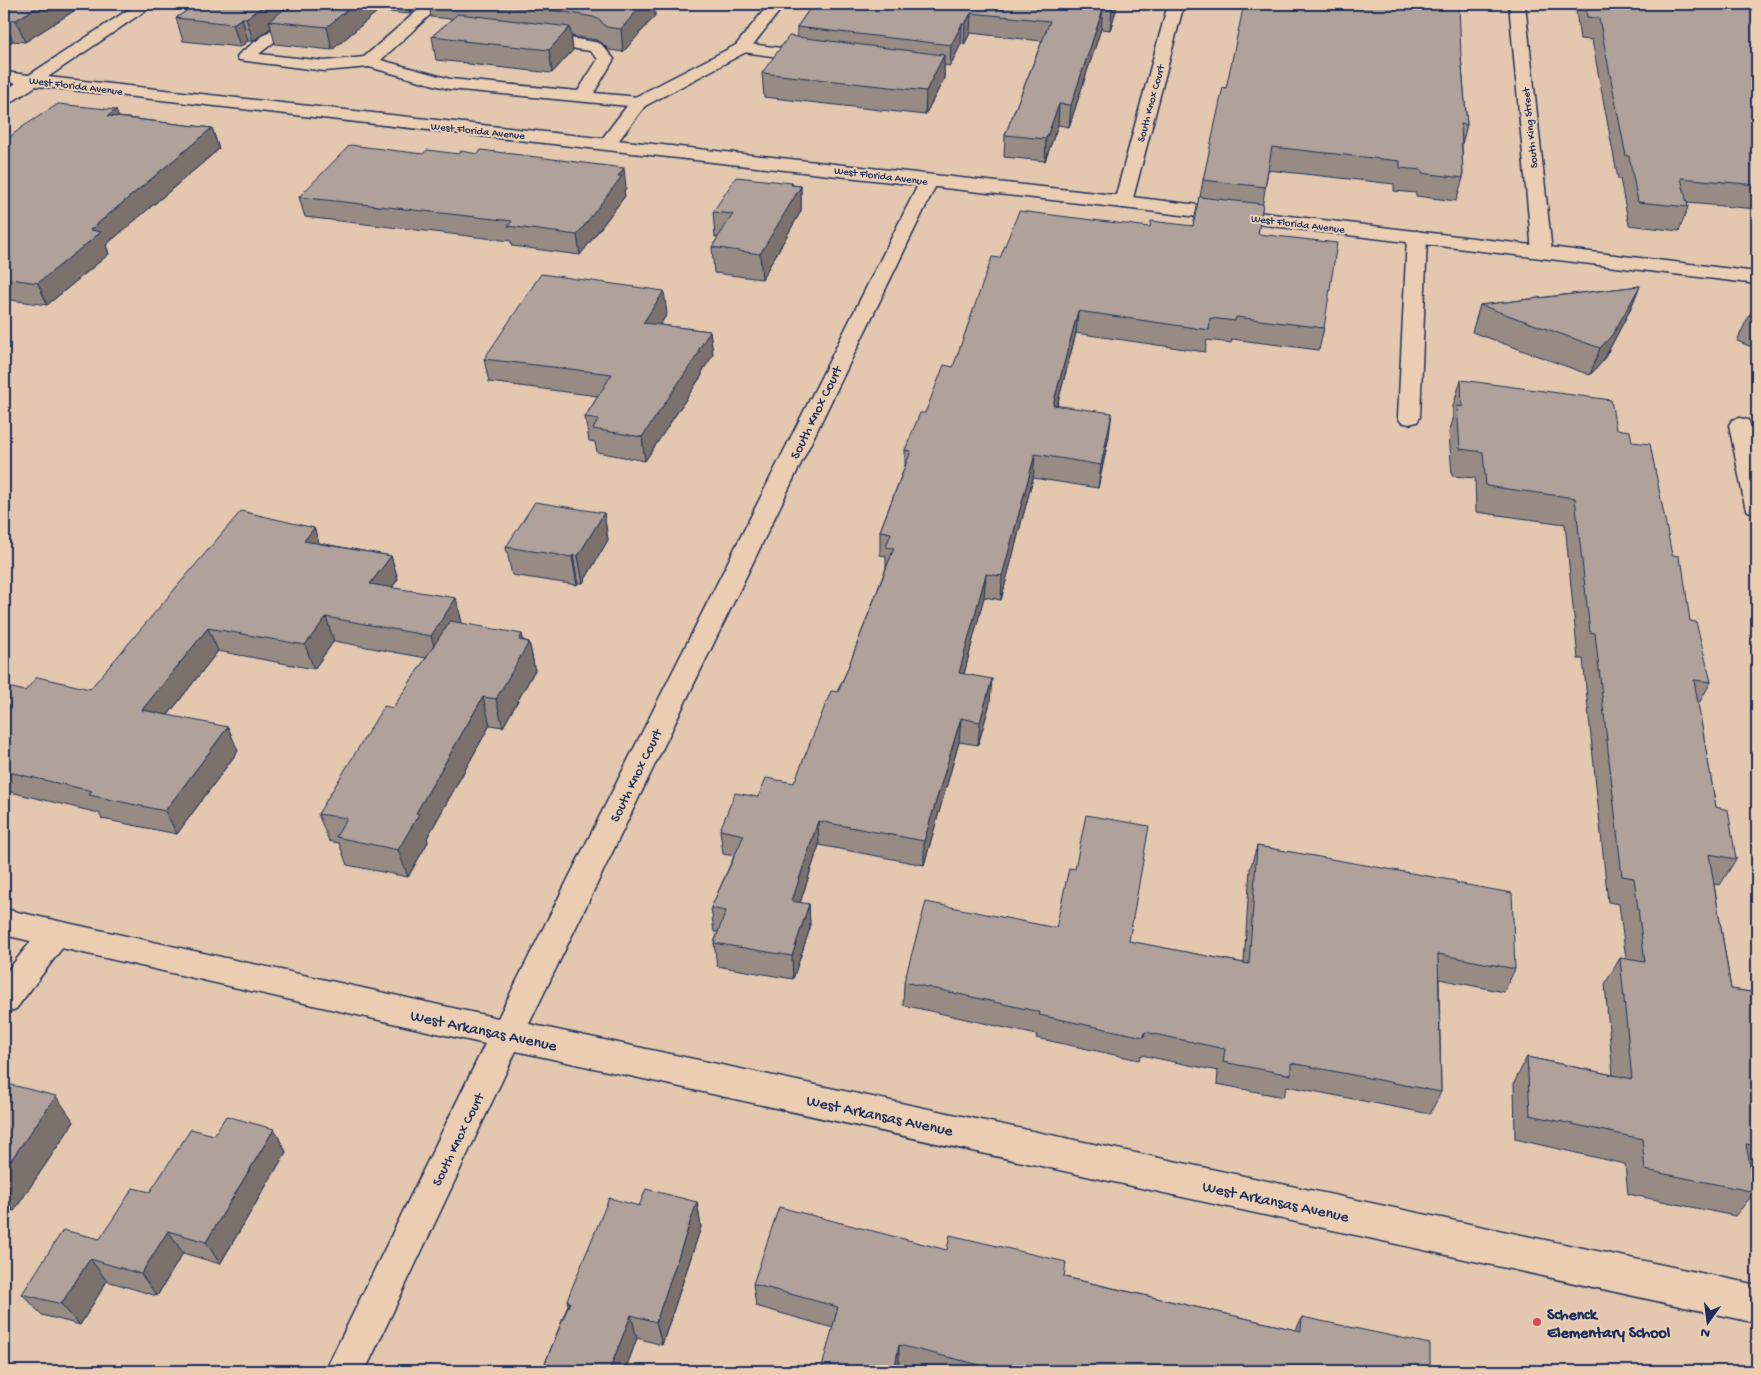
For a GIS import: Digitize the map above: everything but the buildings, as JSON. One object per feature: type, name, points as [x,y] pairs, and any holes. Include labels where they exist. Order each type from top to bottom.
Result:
[{"type":"street","points":[[4,99],[147,4]]},
{"type":"street","points":[[314,4],[245,57],[325,66],[369,62],[449,84],[639,102]]},
{"type":"street","points":[[369,62],[434,4]]},
{"type":"street","points":[[606,144],[639,102],[742,48],[777,4]]},
{"type":"street","name":"South Knox Court","points":[[1123,202],[1176,4]]},
{"type":"street","name":"South King Street","points":[[1517,4],[1542,252]]},
{"type":"street","points":[[411,24],[431,26]]},
{"type":"street","points":[[519,36],[595,47],[606,60],[584,96]]},
{"type":"street","points":[[742,48],[829,58]]},
{"type":"street","name":"West Florida Avenue","points":[[4,77],[1123,202],[1757,278]]},
{"type":"street","name":"South Knox Court","points":[[345,1371],[507,1034],[929,181]]},
{"type":"street","points":[[1409,417],[1417,237]]},
{"type":"street","points":[[1740,425],[1757,506]]},
{"type":"street","name":"West Arkansas Avenue","points":[[4,922],[507,1034],[1757,1304]]},
{"type":"street","points":[[4,999],[55,934]]},
{"type":"place","name":"Schenck Elementary School","points":[[1537,1322]]}]
